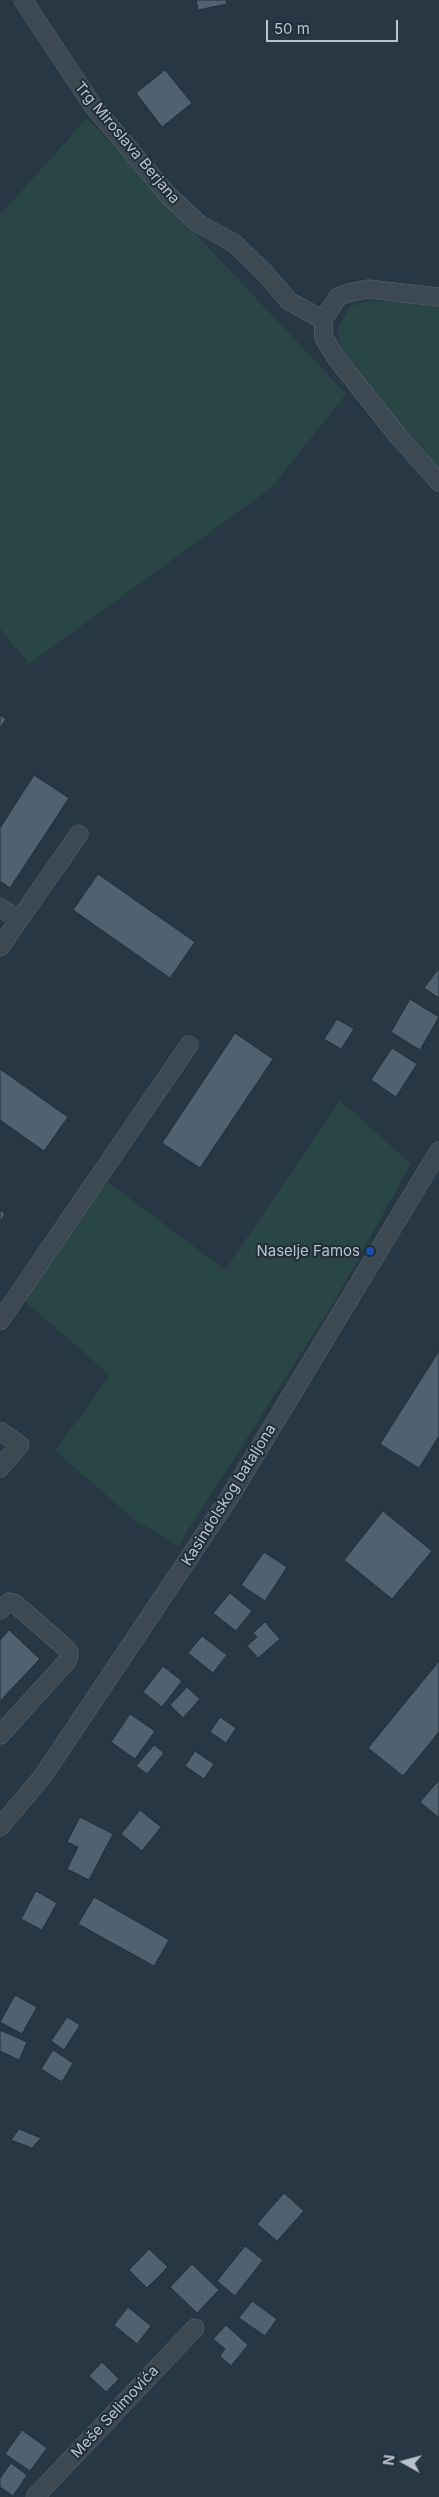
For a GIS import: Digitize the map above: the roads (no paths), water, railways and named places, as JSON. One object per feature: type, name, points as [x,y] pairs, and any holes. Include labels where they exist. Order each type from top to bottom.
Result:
[{"type":"street","name":"Trg Miroslava Berjana","points":[[23,0],[93,106],[168,195],[199,224],[234,243],[264,272],[289,301],[323,320]]},
{"type":"street","points":[[439,297],[368,289],[338,297],[323,320],[324,338],[337,359],[399,437],[439,482]]},
{"type":"street","points":[[0,947],[79,834]]},
{"type":"street","points":[[0,907],[19,920]]},
{"type":"street","points":[[0,1321],[189,1045]]},
{"type":"street","name":"Kasindolskog bataljona","points":[[0,1827],[43,1776],[229,1498],[436,1162]]},
{"type":"street","points":[[0,1431],[20,1445],[0,1468]]},
{"type":"street","points":[[0,1610],[9,1602],[14,1603],[67,1649],[69,1654],[68,1660],[0,1735]]},
{"type":"street","name":"Meše Selimovića","points":[[34,2497],[195,2328]]},
{"type":"place","name":"Naselje Famos","points":[[370,1251]]}]
